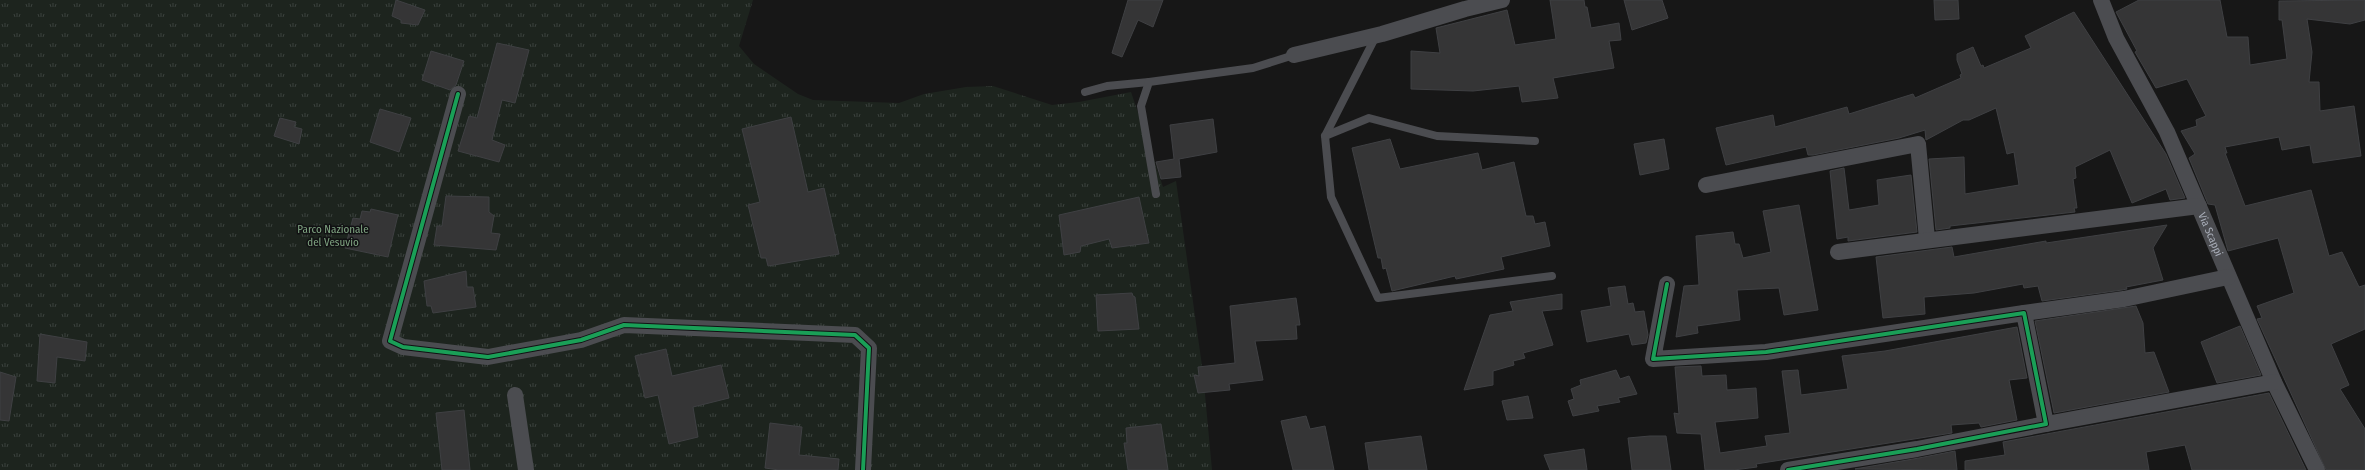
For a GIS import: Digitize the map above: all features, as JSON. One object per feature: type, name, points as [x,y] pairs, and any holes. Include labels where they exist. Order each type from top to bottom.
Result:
[{"type":"street","points":[[1294,55],[1376,36],[1465,8],[1502,0]]},
{"type":"street","name":"Via Scappi","points":[[2101,0],[2116,38],[2167,132],[2274,382],[2317,470]]},
{"type":"street","points":[[458,94],[390,341],[403,347],[488,357],[581,340],[624,325],[855,334],[869,348],[863,470]]},
{"type":"street","points":[[1706,186],[1918,144],[1927,239]]},
{"type":"street","points":[[1838,252],[1927,239],[2199,206]]},
{"type":"street","points":[[1667,284],[1653,359],[1766,352],[2124,299],[2228,277]]},
{"type":"street","points":[[2024,313],[2046,424]]},
{"type":"street","points":[[1788,470],[1917,449],[2274,382]]},
{"type":"street","points":[[515,395],[526,470]]},
{"type":"lane","points":[[1376,36],[1325,136],[1331,197],[1378,298],[1552,276]]},
{"type":"lane","points":[[1085,92],[1107,86],[1253,68],[1294,55]]},
{"type":"lane","points":[[1149,82],[1141,106],[1156,194]]},
{"type":"lane","points":[[1325,136],[1369,118],[1437,136],[1535,141]]},
{"type":"green space","name":"Parco Nazionale del Vesuvio","points":[[0,0],[753,0],[739,46],[754,64],[798,94],[813,100],[899,103],[924,94],[966,87],[993,86],[1052,105],[1079,102],[1131,92],[1163,187],[1176,181],[1203,373],[1212,470],[0,470]]},
{"type":"building","points":[[396,0],[425,10],[418,25],[401,23],[401,20],[392,16]]},
{"type":"building","points":[[1128,0],[1163,0],[1153,27],[1138,20],[1122,57],[1112,53]]},
{"type":"building","points":[[1550,0],[1584,0],[1585,7],[1587,7],[1591,28],[1619,23],[1621,40],[1609,41],[1614,68],[1553,78],[1558,98],[1522,102],[1519,86],[1473,91],[1411,89],[1411,51],[1440,53],[1436,28],[1507,10],[1515,45],[1556,39]]},
{"type":"building","points":[[1624,0],[1662,0],[1668,18],[1632,30]]},
{"type":"building","points":[[1934,0],[1958,0],[1959,19],[1935,20]]},
{"type":"building","points":[[2139,0],[2220,0],[2227,37],[2248,37],[2250,65],[2287,59],[2282,20],[2279,20],[2279,1],[2365,0],[2365,20],[2350,24],[2307,19],[2312,52],[2309,82],[2319,82],[2320,111],[2354,106],[2361,156],[2313,163],[2310,145],[2282,150],[2279,137],[2225,147],[2227,153],[2225,153],[2245,206],[2311,190],[2329,256],[2342,252],[2359,287],[2365,285],[2365,329],[2331,344],[2349,385],[2340,389],[2365,429],[2365,470],[2326,470],[2257,319],[2262,318],[2257,306],[2294,293],[2278,238],[2228,251],[2215,205],[2208,204],[2189,158],[2195,154],[2181,131],[2197,126],[2196,120],[2206,116],[2187,79],[2156,88],[2135,52],[2137,51],[2116,12]]},
{"type":"building","points":[[2074,12],[2166,154],[2185,198],[2170,200],[2166,189],[2132,203],[2110,150],[2075,167],[2076,178],[2073,179],[2077,208],[2074,208],[2075,212],[1950,226],[1950,228],[1936,230],[1929,159],[1964,157],[1965,194],[2019,185],[2014,152],[2007,154],[1996,108],[1969,120],[1963,120],[1926,140],[1925,130],[1899,138],[1813,155],[1808,155],[1806,147],[1726,165],[1716,128],[1773,115],[1775,127],[1847,107],[1849,114],[1913,94],[1915,98],[1961,78],[1960,75],[1962,74],[1957,60],[1957,54],[1973,47],[1981,66],[1983,65],[1984,68],[2031,48],[2025,36]]},
{"type":"building","points":[[497,43],[529,50],[515,103],[502,100],[492,140],[505,145],[499,162],[458,151],[469,116],[477,118]]},
{"type":"building","points":[[431,51],[464,61],[456,85],[450,90],[422,80]]},
{"type":"building","points":[[380,109],[411,118],[399,152],[370,142]]},
{"type":"building","points":[[791,117],[808,192],[824,188],[839,254],[768,266],[766,258],[761,258],[748,205],[760,202],[742,129]]},
{"type":"building","points":[[280,118],[296,122],[294,127],[302,129],[299,144],[274,136]]},
{"type":"building","points":[[1213,119],[1217,152],[1179,159],[1181,177],[1161,179],[1156,162],[1174,159],[1170,125]]},
{"type":"building","points":[[1390,139],[1400,169],[1478,153],[1482,170],[1514,162],[1526,216],[1533,216],[1535,224],[1545,222],[1550,246],[1501,257],[1504,269],[1456,279],[1455,276],[1392,291],[1386,268],[1383,269],[1381,258],[1378,258],[1352,148]]},
{"type":"building","points":[[1664,139],[1669,169],[1640,175],[1634,144]]},
{"type":"building","points":[[1844,168],[1849,210],[1879,205],[1877,180],[1911,175],[1917,232],[1848,241],[1848,237],[1837,239],[1830,171]]},
{"type":"building","points":[[446,196],[489,197],[489,212],[494,216],[491,233],[500,234],[496,250],[434,245],[437,226],[442,226]]},
{"type":"building","points":[[1139,197],[1149,243],[1112,248],[1109,239],[1081,246],[1080,252],[1064,255],[1059,215]]},
{"type":"building","points":[[1799,205],[1818,310],[1784,315],[1779,288],[1737,290],[1740,320],[1697,326],[1698,333],[1676,337],[1684,286],[1699,285],[1696,236],[1733,232],[1735,244],[1739,244],[1743,258],[1771,252],[1763,211]]},
{"type":"building","points":[[371,209],[398,215],[388,257],[345,248],[353,218],[360,219],[362,211],[370,212]]},
{"type":"building","points":[[2167,225],[2153,248],[2163,280],[2126,287],[2127,289],[2122,290],[2042,301],[2038,286],[2024,288],[2023,284],[1974,293],[1924,297],[1925,314],[1883,318],[1876,257],[1952,247],[1954,257],[2046,241],[2046,243]]},
{"type":"building","points":[[466,271],[467,287],[473,287],[476,307],[433,313],[431,306],[427,306],[424,281]]},
{"type":"building","points":[[1625,286],[1628,304],[1633,303],[1635,312],[1644,311],[1648,335],[1646,343],[1632,345],[1629,334],[1587,342],[1581,311],[1611,306],[1608,288]]},
{"type":"building","points":[[1132,293],[1135,297],[1139,329],[1098,331],[1096,295]]},
{"type":"building","points":[[1562,294],[1562,309],[1542,311],[1553,345],[1523,353],[1525,358],[1513,361],[1514,365],[1493,371],[1493,385],[1464,390],[1490,315],[1513,311],[1510,302]]},
{"type":"building","points":[[1296,298],[1300,325],[1296,325],[1297,339],[1255,341],[1263,380],[1229,384],[1230,390],[1198,393],[1194,375],[1199,376],[1198,367],[1235,363],[1230,306]]},
{"type":"building","points":[[2136,306],[2143,323],[2145,353],[2154,352],[2169,392],[2054,413],[2035,321]]},
{"type":"building","points":[[2240,326],[2261,375],[2217,383],[2201,342]]},
{"type":"building","points":[[2017,327],[2027,378],[2009,380],[2017,420],[1981,427],[1979,423],[1951,425],[1952,433],[1756,464],[1757,467],[1734,470],[1705,470],[1701,434],[1677,433],[1674,413],[1679,414],[1675,367],[1701,366],[1702,376],[1726,375],[1727,390],[1756,388],[1758,418],[1715,422],[1720,453],[1767,446],[1765,436],[1790,433],[1782,371],[1798,370],[1801,395],[1848,389],[1842,356],[1885,351]]},
{"type":"building","points":[[40,334],[87,342],[85,361],[57,357],[55,383],[37,381]]},
{"type":"building","points":[[666,349],[672,376],[721,365],[729,398],[693,407],[698,437],[669,444],[658,395],[645,398],[635,356]]},
{"type":"building","points":[[1616,370],[1620,379],[1629,376],[1637,394],[1618,398],[1620,402],[1597,406],[1599,411],[1573,416],[1568,401],[1574,399],[1571,389],[1581,385],[1580,380]]},
{"type":"building","points":[[0,372],[16,377],[9,421],[0,420]]},
{"type":"building","points":[[2269,393],[2306,470],[2192,470],[2185,445],[2146,452],[2149,470],[1965,470],[1965,461],[2005,455],[2003,442]]},
{"type":"building","points":[[1528,396],[1533,418],[1507,420],[1502,401]]},
{"type":"building","points":[[464,410],[470,470],[442,470],[436,413]]},
{"type":"building","points":[[1306,416],[1310,429],[1325,426],[1334,470],[1293,470],[1281,421]]},
{"type":"building","points":[[770,423],[802,427],[799,455],[839,459],[838,470],[779,470],[765,468]]},
{"type":"building","points":[[1161,424],[1168,470],[1128,470],[1124,443],[1127,443],[1126,428]]},
{"type":"building","points":[[1421,436],[1427,470],[1369,470],[1365,443]]},
{"type":"building","points":[[1666,436],[1671,470],[1632,470],[1628,438]]},
{"type":"building","points":[[1584,449],[1587,470],[1550,470],[1544,455]]},
{"type":"building","points":[[1955,451],[1957,470],[1855,469],[1919,458]]},
{"type":"cycle path","points":[[458,94],[390,341],[403,347],[488,357],[581,340],[624,325],[855,335],[869,348],[863,470]]},
{"type":"cycle path","points":[[1667,284],[1653,359],[1766,352],[2024,313],[2046,424],[1917,449],[1788,470]]}]
